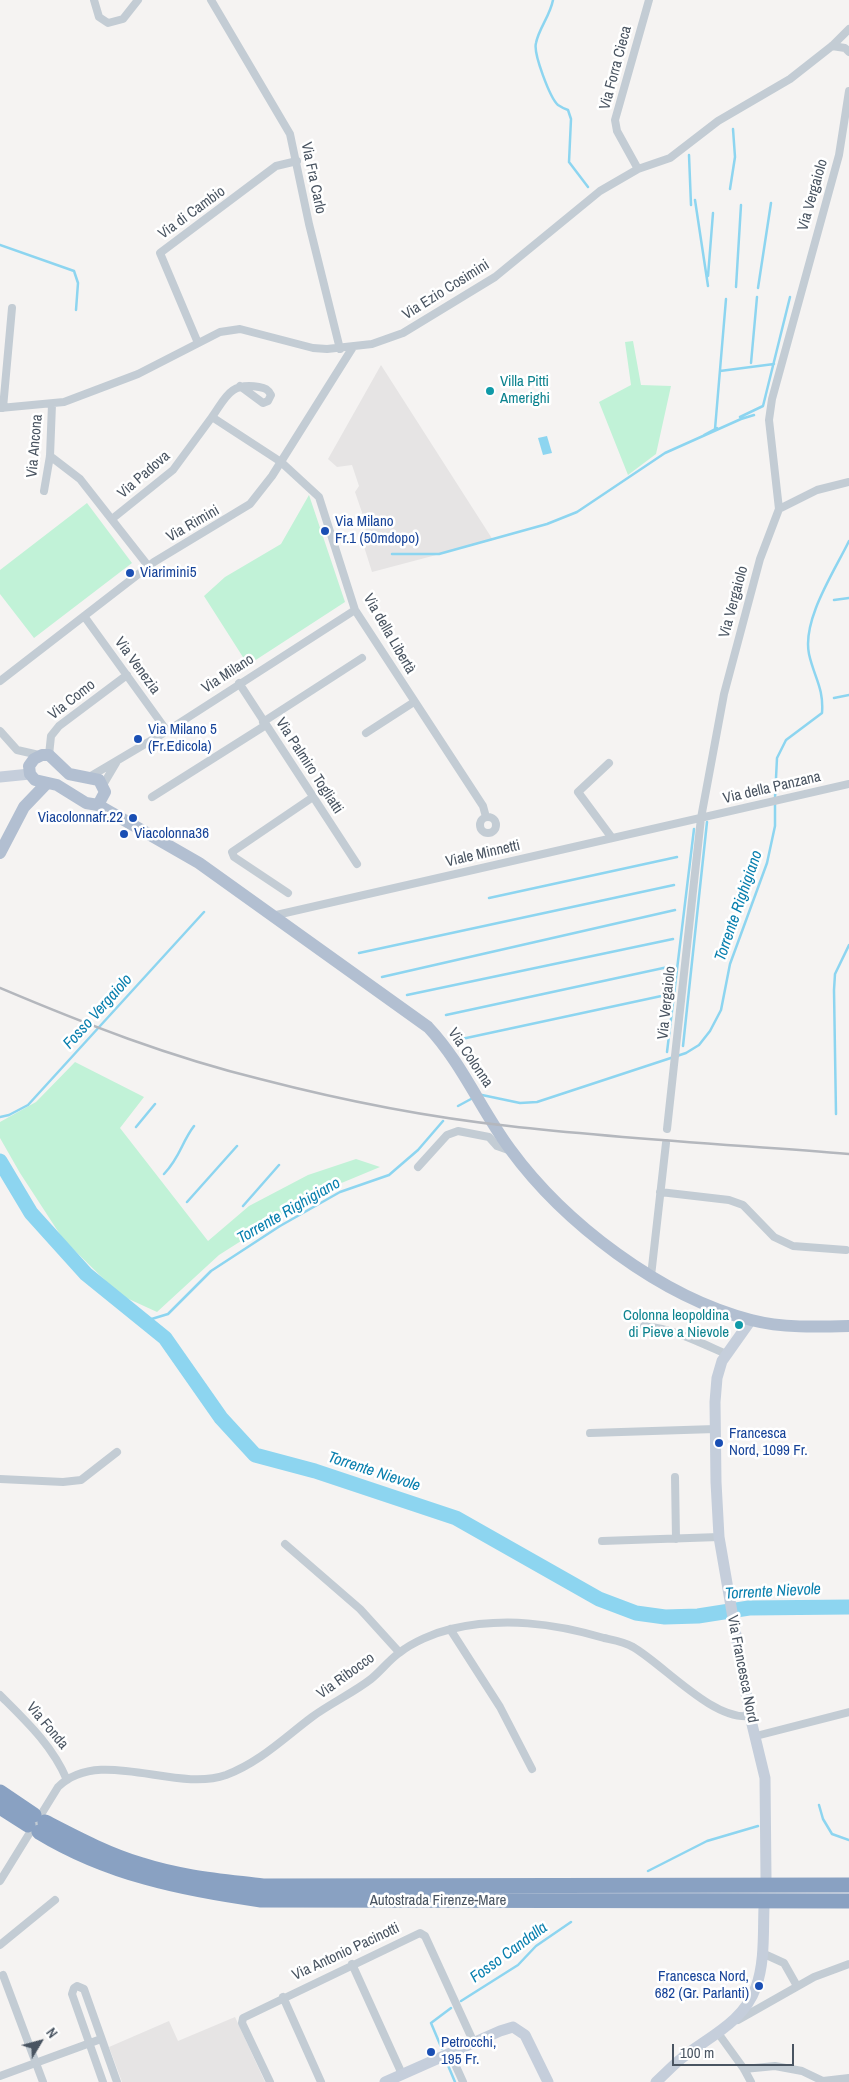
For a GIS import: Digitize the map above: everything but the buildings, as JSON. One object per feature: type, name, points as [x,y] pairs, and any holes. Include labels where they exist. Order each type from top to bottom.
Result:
[{"type":"highway","name":"Autostrada Firenze-Mare","points":[[0,1792],[37,1823],[80,1854],[139,1877],[198,1891],[261,1900],[849,1901]]},
{"type":"highway","name":"Autostrada Firenze-Mare","points":[[0,1807],[143,1866],[202,1879],[263,1886],[849,1885]]},
{"type":"main road","points":[[0,772],[31,773],[40,783],[61,786],[86,803],[102,795],[99,780],[91,776],[69,774],[44,755],[31,773],[24,808]]},
{"type":"main road","points":[[0,777],[31,773]]},
{"type":"main road","points":[[0,853],[24,808],[47,783]]},
{"type":"main road","name":"Via Colonna","points":[[102,795],[139,829],[200,863],[270,916],[428,1028],[451,1054],[493,1135],[512,1151],[562,1208],[592,1234],[651,1276],[702,1302],[751,1320],[819,1327],[849,1326]]},
{"type":"main road","name":"Via Francesca Nord","points":[[751,1320],[726,1354],[717,1378],[715,1429],[718,1537],[750,1716],[765,1778],[766,1878]]},
{"type":"main road","points":[[656,2082],[682,2058],[723,2030],[743,2009],[754,1992],[762,1954],[764,1907]]},
{"type":"main road","points":[[385,2082],[507,2028],[519,2030],[526,2035],[548,2082]]},
{"type":"street","points":[[94,0],[99,17],[108,23],[123,19],[138,0]]},
{"type":"street","name":"Via Fra Carlo","points":[[212,0],[290,134],[309,224],[340,349]]},
{"type":"street","name":"Via Forra Cieca","points":[[638,169],[617,131],[615,120],[649,0]]},
{"type":"street","name":"Via Ezio Cosimini","points":[[1,408],[52,404],[138,374],[165,362],[220,332],[240,329],[313,348],[340,349],[372,344],[403,332],[477,289],[532,248],[582,204],[638,169],[670,158],[718,121],[790,79],[832,46],[849,29]]},
{"type":"street","points":[[832,46],[846,48],[849,52]]},
{"type":"street","name":"Via Vergaiolo","points":[[667,1129],[702,818],[724,694],[760,559],[779,509],[769,420],[772,399],[838,155],[849,91]]},
{"type":"street","name":"Via di Cambio","points":[[198,343],[160,253],[276,166],[296,160]]},
{"type":"street","points":[[1,408],[12,308]]},
{"type":"street","name":"Via Rimini","points":[[0,681],[149,567],[250,504],[281,462],[353,347]]},
{"type":"street","name":"Via Padova","points":[[112,519],[173,470],[231,391],[240,386]]},
{"type":"street","name":"Via Ancona","points":[[44,491],[50,456],[52,404]]},
{"type":"street","points":[[212,417],[281,462]]},
{"type":"street","points":[[50,456],[80,479],[149,567]]},
{"type":"street","name":"Via della Libertà","points":[[281,462],[319,497],[355,610],[483,806],[486,817]]},
{"type":"street","points":[[779,509],[817,490],[849,482]]},
{"type":"street","name":"Via Milano","points":[[91,776],[167,731],[355,610]]},
{"type":"street","name":"Via Venezia","points":[[84,616],[167,731]]},
{"type":"street","points":[[152,797],[362,658]]},
{"type":"street","name":"Via Como","points":[[44,755],[51,736],[58,726],[127,675]]},
{"type":"street","name":"Via Palmiro Togliatti","points":[[239,683],[357,864]]},
{"type":"street","points":[[366,733],[414,702]]},
{"type":"street","points":[[0,730],[17,750],[44,755]]},
{"type":"street","points":[[102,795],[117,762]]},
{"type":"street","points":[[609,763],[578,792],[612,838]]},
{"type":"street","name":"Via della Panzana","points":[[702,818],[849,784]]},
{"type":"street","points":[[288,893],[234,857],[232,852],[313,797]]},
{"type":"street","name":"Viale Minnetti","points":[[270,916],[702,818]]},
{"type":"street","points":[[418,1167],[450,1134],[461,1132],[493,1135]]},
{"type":"street","points":[[651,1276],[666,1142]]},
{"type":"street","points":[[660,1192],[729,1200],[743,1205],[774,1238],[793,1246],[846,1250]]},
{"type":"street","points":[[644,1326],[660,1328],[679,1334],[726,1354]]},
{"type":"street","points":[[590,1433],[715,1429]]},
{"type":"street","points":[[0,1479],[62,1482],[81,1480],[117,1452]]},
{"type":"street","points":[[675,1477],[676,1538]]},
{"type":"street","points":[[602,1541],[718,1537]]},
{"type":"street","points":[[286,1544],[360,1609],[399,1652]]},
{"type":"street","name":"Via Ribocco","points":[[0,1881],[50,1799],[66,1780],[81,1772],[96,1770],[183,1779],[224,1775],[260,1759],[313,1716],[370,1679],[399,1652],[424,1639],[450,1629],[502,1622],[541,1623],[573,1629],[632,1646],[703,1700],[740,1717],[750,1716]]},
{"type":"street","points":[[450,1629],[500,1707],[532,1769]]},
{"type":"street","name":"Via Fonda","points":[[0,1695],[33,1728],[55,1754],[66,1780]]},
{"type":"street","points":[[756,1736],[849,1712]]},
{"type":"street","points":[[0,1945],[55,1900]]},
{"type":"street","name":"Via Antonio Pacinotti","points":[[270,2082],[242,2020],[248,2014],[422,1933],[474,2043]]},
{"type":"street","points":[[762,1954],[784,1964],[797,1986]]},
{"type":"street","points":[[352,1964],[402,2074]]},
{"type":"street","points":[[750,2082],[723,2030],[814,1977],[849,1964]]},
{"type":"street","points":[[3,1975],[43,2082]]},
{"type":"street","points":[[103,2082],[72,1994],[75,1987],[81,1986],[84,1989],[117,2082]]},
{"type":"street","points":[[282,1997],[321,2082]]},
{"type":"street","points":[[0,2076],[101,2039]]},
{"type":"street","points":[[450,2053],[463,2082]]},
{"type":"street","points":[[744,2069],[775,2066],[802,2071],[823,2081],[849,2078]]},
{"type":"shaded area","points":[[381,365],[493,540],[372,572],[361,537],[367,527],[355,492],[359,486],[352,465],[337,467],[328,459]]},
{"type":"shaded area","points":[[235,2017],[265,2082],[122,2082],[109,2047],[169,2021],[178,2041]]},
{"type":"green space","points":[[633,341],[641,385],[671,386],[656,454],[628,475],[599,402],[631,385],[625,342]]},
{"type":"green space","points":[[309,495],[345,602],[248,665],[204,596],[225,577],[281,544]]},
{"type":"green space","points":[[87,503],[132,563],[34,638],[0,594],[0,570]]},
{"type":"green space","points":[[75,1062],[144,1097],[120,1128],[208,1241],[249,1206],[308,1175],[356,1159],[380,1167],[315,1194],[219,1255],[157,1312],[120,1295],[63,1239],[20,1173],[0,1138],[0,1122],[36,1102]]},
{"type":"water","points":[[547,436],[552,453],[543,455],[538,438]]},
{"type":"waterway","points":[[553,0],[550,11],[537,38],[537,56],[555,101],[558,105],[568,110],[571,119],[569,162],[588,187]]},
{"type":"waterway","points":[[730,189],[735,157],[733,129]]},
{"type":"waterway","points":[[689,155],[691,205]]},
{"type":"waterway","points":[[695,200],[708,286]]},
{"type":"waterway","points":[[758,288],[771,203]]},
{"type":"waterway","points":[[736,287],[741,205]]},
{"type":"waterway","points":[[708,276],[713,213]]},
{"type":"waterway","points":[[0,245],[74,271],[78,283],[76,310]]},
{"type":"waterway","points":[[751,363],[757,297]]},
{"type":"waterway","points":[[740,417],[763,406],[790,297]]},
{"type":"waterway","points":[[715,429],[726,299]]},
{"type":"waterway","points":[[720,371],[774,364]]},
{"type":"waterway","points":[[392,554],[439,554],[547,524],[577,512],[665,453],[754,415]]},
{"type":"waterway","points":[[704,435],[717,428]]},
{"type":"waterway","name":"Torrente Righigiano","points":[[775,798],[777,758],[786,740],[822,713],[822,696],[809,654],[810,626],[821,596],[849,541]]},
{"type":"waterway","points":[[834,600],[849,598]]},
{"type":"waterway","points":[[834,698],[849,695]]},
{"type":"waterway","name":"Torrente Righigiano","points":[[482,1095],[520,1103],[537,1102],[686,1053],[699,1045],[710,1031],[721,1010],[730,964],[767,863],[775,826],[775,804]]},
{"type":"waterway","points":[[683,1046],[707,822]]},
{"type":"waterway","points":[[667,1052],[694,829]]},
{"type":"waterway","points":[[489,898],[677,857]]},
{"type":"waterway","points":[[359,953],[674,885]]},
{"type":"waterway","points":[[382,977],[675,910]]},
{"type":"waterway","name":"Fosso Vergaiolo","points":[[0,1117],[9,1115],[28,1105],[204,912]]},
{"type":"waterway","points":[[407,995],[673,939]]},
{"type":"waterway","points":[[836,1114],[835,974],[849,945]]},
{"type":"waterway","points":[[446,1015],[668,967]]},
{"type":"waterway","points":[[457,1040],[666,995]]},
{"type":"waterway","name":"Torrente Righigiano","points":[[458,1106],[471,1099]]},
{"type":"waterway","points":[[136,1127],[155,1104]]},
{"type":"waterway","name":"Torrente Righigiano","points":[[145,1321],[168,1314],[211,1271],[280,1226],[340,1192],[389,1175],[418,1150],[443,1121]]},
{"type":"waterway","points":[[164,1174],[174,1161],[194,1126]]},
{"type":"waterway","points":[[187,1202],[237,1146]]},
{"type":"waterway","name":"Torrente Nievole","points":[[0,1161],[31,1213],[86,1274],[165,1338],[221,1418],[255,1455],[315,1471],[456,1518],[599,1599],[636,1613],[665,1617],[698,1616],[749,1608],[849,1607]]},
{"type":"waterway","points":[[243,1206],[279,1165]]},
{"type":"waterway","points":[[819,1805],[823,1819],[832,1834],[849,1840]]},
{"type":"waterway","name":"Fosso Candalla","points":[[648,1871],[707,1841],[758,1826]]},
{"type":"waterway","name":"Fosso Candalla","points":[[461,2001],[518,1965],[536,1946],[571,1922]]},
{"type":"waterway","name":"Fosso Candalla","points":[[442,2049],[431,2023],[451,2008]]},
{"type":"waterway","name":"Fosso Candalla","points":[[447,2063],[455,2082]]},
{"type":"railway","points":[[0,988],[96,1027],[193,1061],[352,1101],[446,1118],[551,1131],[849,1154]]},
{"type":"place","name":"Villa Pitti Amerighi","points":[[490,391]]},
{"type":"place","name":"Via Milano Fr.1 (50mdopo)","points":[[325,531]]},
{"type":"place","name":"Viarimini5","points":[[130,573]]},
{"type":"place","name":"Via Milano 5 (Fr.Edicola)","points":[[138,739]]},
{"type":"place","name":"Viacolonnafr.22","points":[[133,818]]},
{"type":"place","name":"Viacolonna36","points":[[124,834]]},
{"type":"place","name":"Colonna leopoldina di Pieve a Nievole","points":[[739,1325]]},
{"type":"place","name":"Francesca Nord, 1099 Fr.","points":[[719,1443]]},
{"type":"place","name":"Francesca Nord, 682 (Gr. Parlanti)","points":[[759,1986]]},
{"type":"place","name":"Petrocchi, 195 Fr.","points":[[431,2052]]}]
